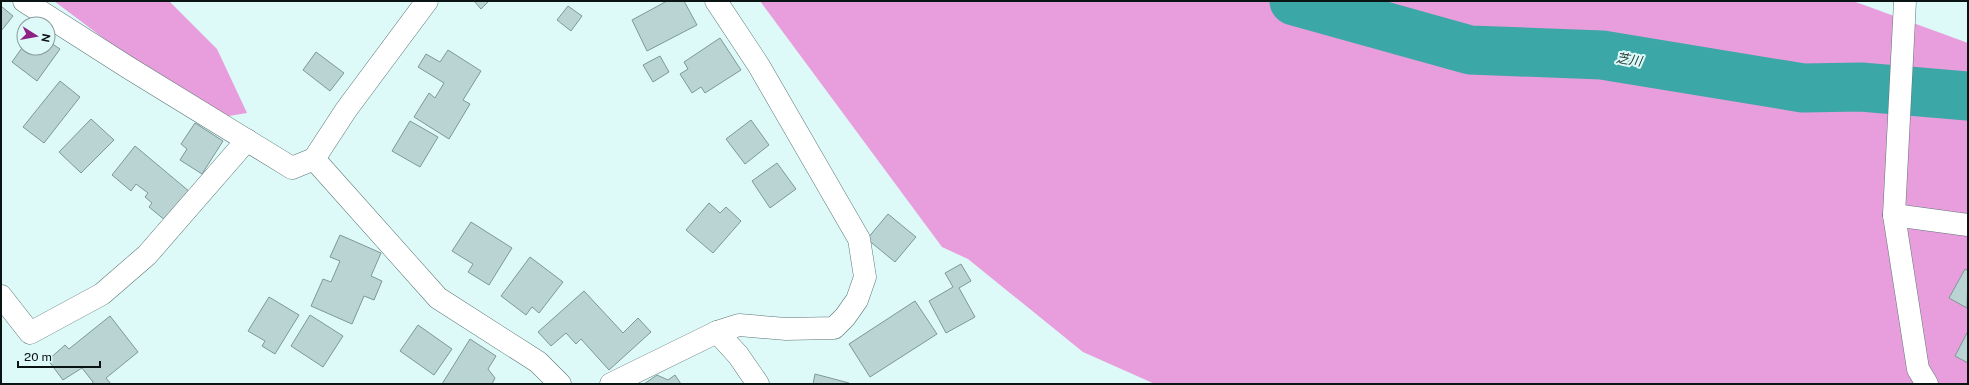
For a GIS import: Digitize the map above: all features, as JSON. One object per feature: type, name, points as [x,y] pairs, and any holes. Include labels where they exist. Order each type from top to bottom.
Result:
[{"type":"street","points":[[24,1],[129,68],[292,168],[314,159],[346,110],[427,1]]},
{"type":"street","points":[[611,384],[717,332],[739,325],[786,329],[834,328],[845,317],[857,300],[865,277],[859,239],[759,66],[716,1]]},
{"type":"street","points":[[1905,1],[1894,215],[1918,369],[1927,384]]},
{"type":"street","points":[[1,296],[30,333],[102,294],[147,255],[247,140]]},
{"type":"street","points":[[314,159],[438,298],[538,362],[560,384]]},
{"type":"street","points":[[1894,215],[1968,224]]},
{"type":"street","points":[[717,332],[738,355],[758,384]]},
{"type":"shaded area","points":[[54,1],[169,1],[217,49],[247,113],[211,119]]},
{"type":"shaded area","points":[[760,1],[1853,1],[1968,43],[1968,384],[1155,384],[1083,352],[968,259],[942,247]]},
{"type":"building","points":[[474,1],[489,1],[481,9]]},
{"type":"building","points":[[667,1],[684,1],[697,25],[647,51],[632,20]]},
{"type":"building","points":[[1,6],[13,16],[1,31]]},
{"type":"building","points":[[568,6],[582,16],[571,31],[557,20]]},
{"type":"building","points":[[720,38],[741,70],[705,93],[701,87],[692,93],[680,74],[688,69],[684,62]]},
{"type":"building","points":[[56,46],[60,49],[56,55]]},
{"type":"building","points":[[448,50],[481,71],[463,100],[470,104],[449,139],[414,117],[429,93],[435,98],[444,83],[418,67],[426,54],[440,62]]},
{"type":"building","points":[[316,52],[344,73],[330,91],[303,70]]},
{"type":"building","points":[[16,56],[55,56],[37,81],[12,62]]},
{"type":"building","points":[[660,56],[669,72],[653,82],[643,65]]},
{"type":"building","points":[[60,81],[80,97],[44,143],[23,127]]},
{"type":"building","points":[[91,119],[114,140],[81,173],[59,152]]},
{"type":"building","points":[[751,120],[769,145],[745,164],[726,139]]},
{"type":"building","points":[[410,121],[438,137],[420,167],[392,151]]},
{"type":"building","points":[[195,123],[223,141],[202,174],[180,160],[187,149],[181,144]]},
{"type":"building","points":[[135,146],[190,192],[166,221],[149,207],[152,203],[145,197],[148,193],[136,184],[131,191],[112,175]]},
{"type":"building","points":[[777,163],[796,189],[770,208],[752,181]]},
{"type":"building","points":[[709,203],[720,213],[726,207],[741,221],[713,253],[686,230]]},
{"type":"building","points":[[888,214],[916,237],[895,262],[867,239]]},
{"type":"building","points":[[471,222],[512,248],[489,285],[468,272],[473,264],[452,251]]},
{"type":"building","points":[[340,235],[381,253],[371,276],[382,281],[374,300],[364,296],[352,324],[311,306],[323,279],[331,282],[340,261],[330,257]]},
{"type":"building","points":[[530,257],[563,282],[539,313],[532,307],[526,315],[501,296]]},
{"type":"building","points":[[961,264],[971,281],[959,288],[975,317],[946,333],[929,301],[953,287],[945,273]]},
{"type":"building","points":[[1965,269],[1968,271],[1967,308],[1949,298]]},
{"type":"building","points":[[584,291],[623,333],[638,318],[651,332],[609,370],[581,339],[576,344],[566,333],[551,346],[538,332]]},
{"type":"building","points":[[269,297],[299,315],[275,354],[262,346],[265,341],[248,331]]},
{"type":"building","points":[[915,301],[937,334],[870,377],[849,344]]},
{"type":"building","points":[[310,315],[343,336],[323,367],[291,346]]},
{"type":"building","points":[[110,316],[138,352],[106,378],[111,384],[92,384],[93,382],[82,368],[63,380],[48,360],[65,345],[69,349]]},
{"type":"building","points":[[418,325],[452,349],[434,375],[400,351]]},
{"type":"building","points":[[1968,331],[1968,363],[1955,356]]},
{"type":"building","points":[[470,339],[496,356],[488,369],[495,378],[492,384],[442,384]]},
{"type":"building","points":[[815,374],[849,383],[849,384],[813,384]]},
{"type":"building","points":[[657,375],[668,380],[675,375],[681,384],[644,384]]},
{"type":"waterway","name":"芝川","points":[[1294,1],[1470,50],[1602,55],[1803,88],[1861,87],[1968,96]]}]
